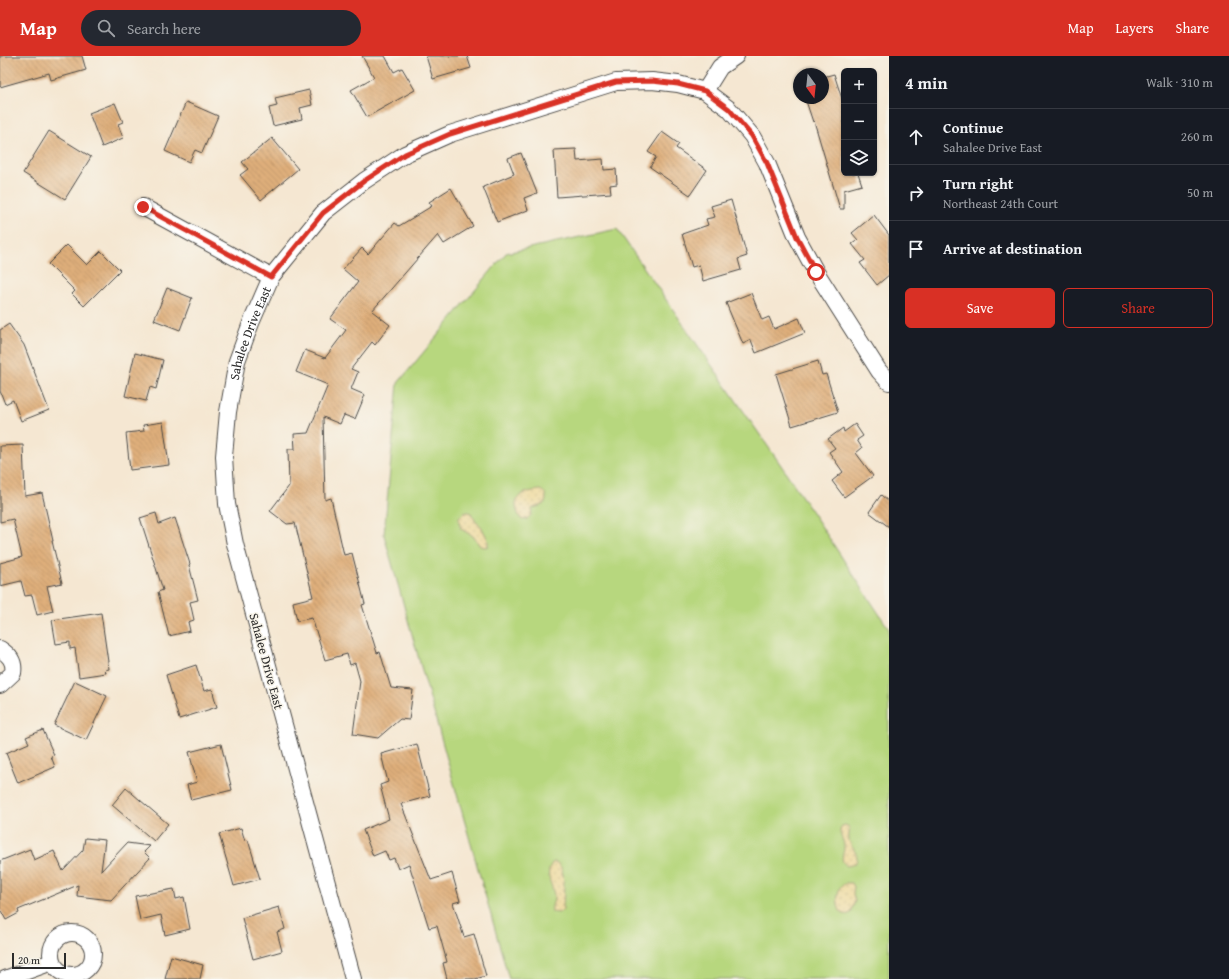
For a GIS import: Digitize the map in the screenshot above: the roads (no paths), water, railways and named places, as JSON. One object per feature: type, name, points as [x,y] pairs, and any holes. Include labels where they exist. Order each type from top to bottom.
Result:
[{"type":"street","points":[[705,91],[720,67],[736,56]]},
{"type":"street","name":"Sahalee Drive East","points":[[353,979],[235,544],[228,504],[224,456],[228,412],[237,361],[251,323],[271,277],[323,213],[358,185],[405,154],[450,134],[616,82],[652,81],[678,84],[705,91],[729,109],[752,136],[767,163],[797,237],[816,272],[879,371],[889,382]]},
{"type":"street","points":[[143,207],[271,277]]},
{"type":"street","points":[[0,649],[12,660],[14,666],[13,673],[0,685]]},
{"type":"street","points":[[5,979],[52,962]]}]
